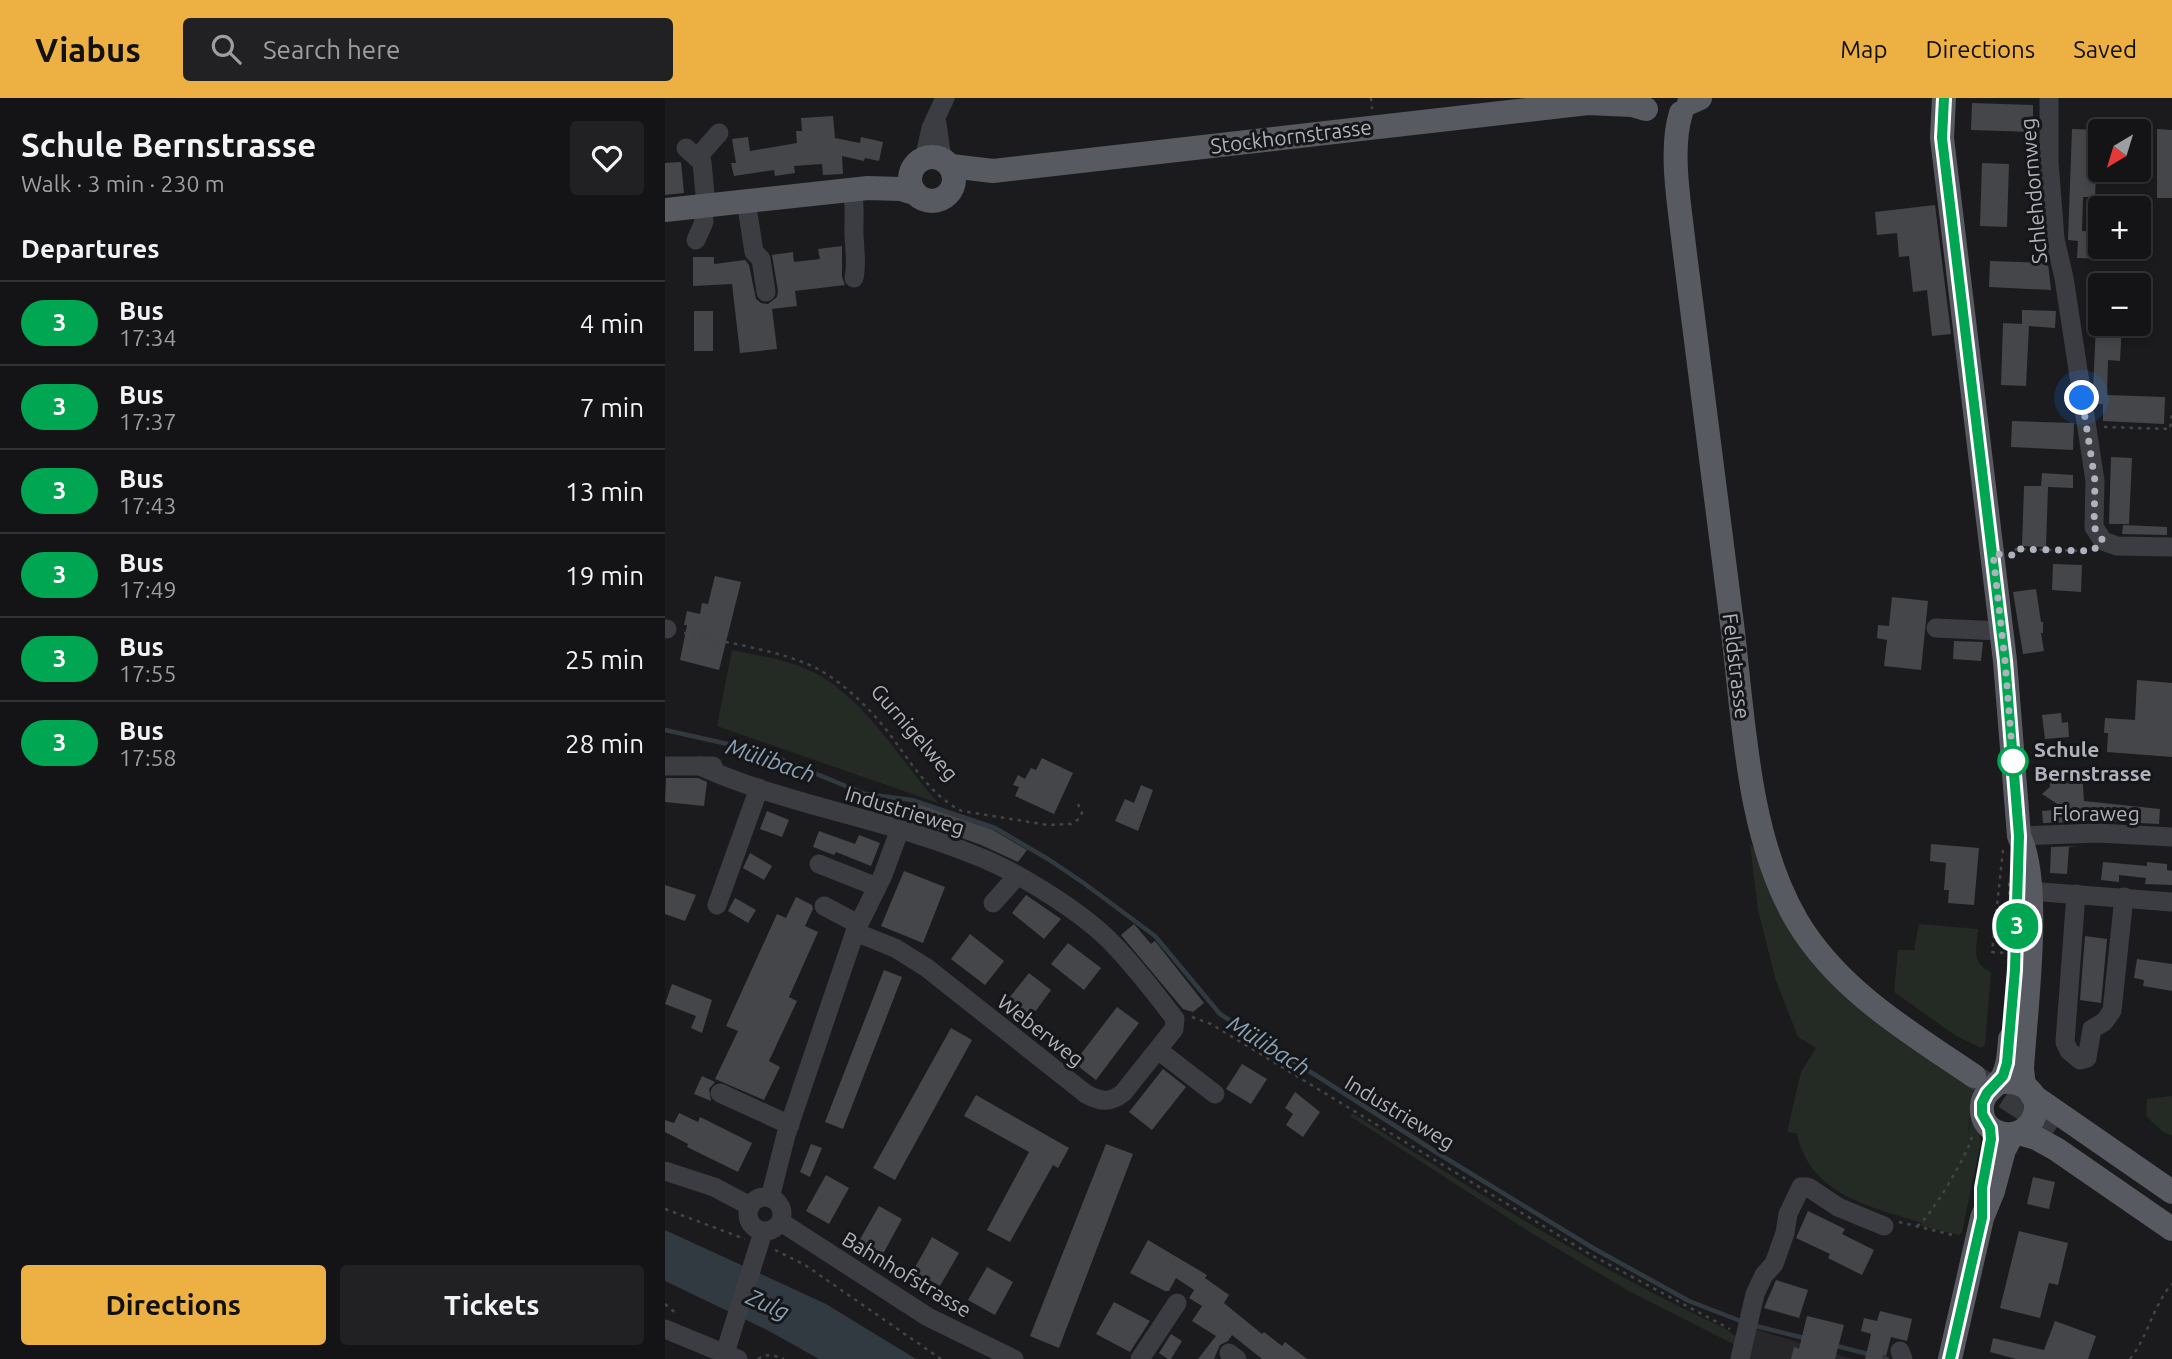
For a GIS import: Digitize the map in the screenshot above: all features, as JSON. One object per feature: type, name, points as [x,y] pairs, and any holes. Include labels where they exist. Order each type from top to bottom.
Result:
[{"type":"main road","points":[[1925,98],[1942,138]]},
{"type":"main road","points":[[1944,98],[1942,138],[2001,631],[2014,845],[2015,970],[2007,1063],[1986,1080]]},
{"type":"main road","name":"Stockhornstrasse","points":[[665,210],[860,189],[932,173],[993,171],[1595,100],[1647,108],[1668,118],[1690,103]]},
{"type":"main road","name":"Feldstrasse","points":[[1690,103],[1677,126],[1676,168],[1748,754],[1759,822],[1771,863],[1798,921],[1837,974],[1893,1021],[1986,1080]]},
{"type":"main road","name":"Feldstrasse","points":[[1647,108],[1664,135],[1676,168]]},
{"type":"main road","points":[[1950,1359],[1982,1218],[1982,1188],[1991,1144],[1999,1132],[2029,1126],[2035,1114],[2035,1105],[2022,1069],[2027,996],[2027,854],[2014,845]]},
{"type":"main road","points":[[1986,1080],[2010,1081],[2028,1090],[2172,1192]]},
{"type":"main road","points":[[1986,1080],[1987,1093],[1982,1103],[1984,1120],[1999,1132],[2036,1138],[2056,1149],[2172,1229]]},
{"type":"main road","points":[[2059,1132],[2172,1211]]},
{"type":"street","name":"Schlehdornweg","points":[[2049,98],[2049,162],[2055,239],[2095,481],[2094,527],[2103,541]]},
{"type":"street","points":[[932,173],[941,106]]},
{"type":"street","points":[[696,240],[703,222],[702,162],[691,153],[719,133]]},
{"type":"street","points":[[854,278],[854,223],[860,189]]},
{"type":"street","points":[[746,201],[754,252],[761,259],[766,292]]},
{"type":"street","points":[[2103,541],[2117,546],[2172,547]]},
{"type":"street","points":[[1936,628],[2001,631]]},
{"type":"street","name":"Industrieweg","points":[[665,766],[700,766],[738,783],[900,830],[978,856],[1044,891],[1098,930],[1115,945],[1175,1019]]},
{"type":"street","points":[[717,905],[759,788]]},
{"type":"street","points":[[770,1198],[788,1130],[857,928],[900,830]]},
{"type":"street","name":"Floraweg","points":[[2014,845],[2098,833],[2172,837]]},
{"type":"street","points":[[819,864],[877,887]]},
{"type":"street","points":[[993,903],[1017,876]]},
{"type":"street","points":[[2029,891],[2172,902]]},
{"type":"street","points":[[2075,894],[2064,1042],[2069,1051],[2080,1060],[2087,1058],[2092,1029],[2104,1022],[2112,1011],[2124,897]]},
{"type":"street","points":[[824,906],[857,928]]},
{"type":"street","name":"Weberweg","points":[[857,928],[927,968],[1097,1100],[1115,1099],[1123,1093],[1174,1029],[1175,1019]]},
{"type":"street","points":[[1157,1050],[1215,1094]]},
{"type":"street","points":[[720,1093],[788,1130]]},
{"type":"street","points":[[740,1114],[788,1130]]},
{"type":"street","points":[[665,1171],[714,1187],[750,1206]]},
{"type":"street","points":[[1740,1359],[1755,1294],[1764,1275],[1774,1264],[1785,1234],[1788,1214],[1801,1187],[1808,1188],[1838,1207],[1890,1224]]},
{"type":"street","points":[[665,1329],[732,1356],[736,1322],[761,1242],[781,1222],[781,1207],[770,1198],[759,1198],[750,1206],[748,1214],[761,1242]]},
{"type":"street","name":"Bahnhofstrasse","points":[[781,1222],[928,1317],[1014,1359]]},
{"type":"street","points":[[1140,1359],[1177,1303]]},
{"type":"path","points":[[2086,427],[2170,429],[2172,413]]},
{"type":"path","points":[[1993,554],[2014,555],[2017,549],[2092,551],[2103,541]]},
{"type":"path","name":"Gurnigelweg","points":[[666,629],[794,660],[832,677],[878,720],[937,794],[962,811],[1048,825],[1072,824],[1082,813],[1078,804]]},
{"type":"path","points":[[2005,954],[1992,952],[2003,850],[2008,845],[2014,845]]},
{"type":"path","points":[[2005,1023],[2010,926],[2008,876]]},
{"type":"path","name":"Industrieweg","points":[[1175,1019],[1199,1017],[1591,1255],[1748,1328]]},
{"type":"path","points":[[1917,1226],[1927,1217],[1965,1157],[1999,1132]]},
{"type":"path","points":[[665,1209],[761,1242],[796,1259],[941,1359]]},
{"type":"path","points":[[1890,1224],[1917,1226],[1964,1238]]},
{"type":"path","points":[[2130,1359],[2140,1345],[2164,1293],[2172,1284]]},
{"type":"path","points":[[758,1359],[771,1355],[784,1359]]},
{"type":"shaded area","points":[[732,650],[795,665],[815,673],[833,685],[867,715],[938,803],[717,726]]},
{"type":"shaded area","points":[[1750,844],[1759,854],[1787,919],[1974,1086],[1967,1140],[1971,1119],[1978,1128],[1981,1142],[1962,1232],[1959,1235],[1921,1226],[1922,1223],[1863,1204],[1845,1195],[1829,1185],[1815,1171],[1804,1155],[1797,1134],[1787,1132],[1801,1072],[1816,1048],[1798,1037],[1776,981],[1758,910]]},
{"type":"shaded area","points":[[1919,924],[1978,929],[1977,959],[1991,972],[1985,1045],[1981,1048],[1956,1036],[1894,992],[1898,950],[1914,950]]},
{"type":"shaded area","points":[[2172,1096],[2172,1136],[2163,1132],[2146,1116],[2147,1099]]},
{"type":"shaded area","points":[[1352,1113],[1582,1254],[1677,1306],[1726,1329],[1735,1336],[1739,1347],[1627,1290],[1533,1234],[1350,1116]]},
{"type":"shaded area","points":[[1742,1325],[1852,1359],[1736,1359],[1735,1336]]},
{"type":"water","name":"Zulg","points":[[665,1230],[826,1304],[916,1359],[819,1359],[767,1330],[665,1281]]},
{"type":"building","points":[[1972,103],[2033,105],[2033,132],[1971,130]]},
{"type":"building","points":[[833,116],[835,138],[860,143],[861,137],[883,142],[879,161],[842,156],[843,174],[823,175],[822,164],[794,166],[795,173],[775,176],[774,170],[734,176],[731,163],[736,163],[732,139],[748,137],[750,151],[797,143],[796,131],[802,131],[801,118]]},
{"type":"building","points":[[2072,129],[2088,130],[2088,182],[2096,182],[2095,196],[2083,197],[2082,231],[2088,231],[2088,258],[2077,258],[2078,241],[2068,240]]},
{"type":"building","points":[[2157,129],[2172,130],[2172,198],[2157,198]]},
{"type":"building","points":[[681,162],[684,193],[665,195],[665,163]]},
{"type":"building","points":[[1982,163],[2009,164],[2007,227],[1980,226]]},
{"type":"building","points":[[1935,205],[1951,334],[1932,336],[1927,290],[1913,292],[1909,256],[1899,257],[1897,233],[1877,235],[1875,212]]},
{"type":"building","points":[[842,246],[842,277],[845,285],[795,291],[797,306],[772,309],[777,349],[740,353],[732,284],[693,286],[693,257],[714,257],[714,264],[745,260],[749,265],[756,299],[768,304],[777,297],[778,291],[772,255],[793,252],[794,262],[820,259],[818,249]]},
{"type":"building","points":[[1990,261],[2048,263],[2051,290],[1989,287]]},
{"type":"building","points":[[2022,310],[2056,311],[2055,328],[2029,326],[2026,386],[2001,385],[2003,323],[2022,324]]},
{"type":"building","points":[[694,311],[713,311],[713,351],[694,351]]},
{"type":"building","points":[[2095,336],[2121,336],[2120,361],[2108,360],[2107,395],[2165,397],[2164,424],[2103,421],[2103,404],[2096,404],[2093,390]]},
{"type":"building","points":[[2012,421],[2074,423],[2073,450],[2011,447]]},
{"type":"building","points":[[2111,457],[2132,458],[2129,524],[2109,524]]},
{"type":"building","points":[[2042,473],[2073,475],[2073,488],[2048,487],[2046,547],[2022,546],[2024,486],[2041,486]]},
{"type":"building","points":[[2123,525],[2167,527],[2167,535],[2122,534]]},
{"type":"building","points":[[2053,564],[2082,565],[2081,592],[2052,590]]},
{"type":"building","points":[[715,576],[741,582],[719,670],[680,660],[687,611],[700,614],[702,603],[708,604]]},
{"type":"building","points":[[2036,589],[2043,622],[2041,633],[2044,651],[2023,654],[2013,592]]},
{"type":"building","points":[[1892,597],[1928,601],[1921,670],[1884,666],[1887,640],[1877,638],[1878,625],[1889,626]]},
{"type":"building","points":[[1954,641],[1983,642],[1981,661],[1953,659]]},
{"type":"building","points":[[2137,680],[2172,683],[2172,757],[2107,752],[2108,733],[2104,733],[2105,718],[2135,720]]},
{"type":"building","points":[[2061,713],[2062,723],[2068,722],[2069,737],[2045,739],[2042,715]]},
{"type":"building","points":[[1042,758],[1073,773],[1054,814],[1015,796],[1019,787],[1013,785],[1018,775],[1025,779],[1031,768],[1036,770]]},
{"type":"building","points":[[2082,770],[2084,801],[2160,809],[2159,824],[2078,820],[2043,823],[2042,811],[2065,809],[2042,794],[2050,787],[2049,772]]},
{"type":"building","points":[[666,778],[698,778],[707,782],[704,806],[665,802]]},
{"type":"building","points":[[1141,785],[1153,790],[1138,831],[1115,821],[1125,799],[1134,803]]},
{"type":"building","points":[[912,802],[993,830],[1027,850],[1018,862],[981,845],[906,818]]},
{"type":"building","points":[[767,811],[789,820],[782,837],[760,829]]},
{"type":"building","points":[[819,831],[855,844],[859,835],[880,843],[871,866],[836,852],[834,855],[813,847]]},
{"type":"building","points":[[1931,844],[1979,848],[1974,905],[1948,903],[1949,890],[1944,890],[1946,863],[1930,861]]},
{"type":"building","points":[[2078,846],[2069,847],[2067,874],[2050,873],[2051,847]]},
{"type":"building","points":[[750,853],[772,866],[764,880],[743,868]]},
{"type":"building","points":[[2103,862],[2147,866],[2147,862],[2167,864],[2167,870],[2172,871],[2172,885],[2145,884],[2146,878],[2119,875],[2119,882],[2101,880]]},
{"type":"building","points":[[904,871],[945,887],[923,943],[881,926]]},
{"type":"building","points":[[665,885],[696,895],[685,921],[665,914]]},
{"type":"building","points":[[1026,895],[1061,919],[1044,939],[1012,913]]},
{"type":"building","points":[[796,897],[812,905],[813,909],[805,926],[818,932],[789,997],[797,1001],[769,1061],[780,1067],[764,1100],[715,1079],[738,1031],[726,1026],[777,914],[786,918]]},
{"type":"building","points":[[735,898],[756,910],[748,923],[728,911]]},
{"type":"building","points":[[1134,924],[1151,944],[1155,941],[1204,1003],[1193,1012],[1183,1009],[1121,935]]},
{"type":"building","points":[[970,934],[1004,961],[985,985],[951,959]]},
{"type":"building","points":[[2085,936],[2107,939],[2101,1003],[2080,1000]]},
{"type":"building","points":[[1068,943],[1101,968],[1084,990],[1051,964]]},
{"type":"building","points":[[2137,959],[2172,964],[2172,991],[2143,986],[2144,980],[2134,978]]},
{"type":"building","points":[[884,970],[902,977],[843,1129],[825,1122]]},
{"type":"building","points":[[1029,973],[1051,990],[1024,1027],[1001,1008]]},
{"type":"building","points":[[672,984],[712,1000],[702,1033],[691,1028],[696,1016],[665,1004]]},
{"type":"building","points":[[1117,1007],[1139,1023],[1096,1080],[1074,1063]]},
{"type":"building","points":[[951,1028],[972,1040],[895,1180],[873,1168]]},
{"type":"building","points":[[1242,1064],[1267,1079],[1251,1104],[1226,1089]]},
{"type":"building","points":[[1163,1069],[1186,1087],[1152,1130],[1129,1112]]},
{"type":"building","points":[[702,1076],[715,1082],[709,1089],[711,1101],[694,1094]]},
{"type":"building","points":[[1295,1092],[1320,1112],[1303,1137],[1286,1125],[1293,1114],[1285,1108]]},
{"type":"building","points":[[976,1095],[1069,1148],[1058,1168],[1053,1165],[1010,1242],[987,1230],[1029,1152],[964,1116]]},
{"type":"building","points":[[679,1113],[698,1122],[700,1117],[752,1143],[738,1172],[687,1147],[688,1144],[665,1132],[665,1120],[674,1123]]},
{"type":"building","points":[[811,1144],[822,1148],[810,1177],[800,1172]]},
{"type":"building","points":[[1106,1144],[1133,1154],[1059,1348],[1030,1336]]},
{"type":"building","points":[[826,1175],[849,1188],[829,1224],[806,1211]]},
{"type":"building","points":[[2033,1177],[2055,1182],[2049,1209],[2027,1204]]},
{"type":"building","points":[[879,1206],[902,1219],[883,1254],[859,1241]]},
{"type":"building","points":[[1808,1211],[1845,1229],[1842,1234],[1874,1250],[1862,1275],[1828,1258],[1830,1254],[1796,1238]]},
{"type":"building","points":[[2019,1231],[2068,1243],[2058,1285],[2049,1283],[2040,1318],[2000,1308]]},
{"type":"building","points":[[932,1237],[959,1253],[940,1286],[913,1271]]},
{"type":"building","points":[[1148,1240],[1207,1275],[1205,1278],[1229,1295],[1224,1303],[1262,1334],[1264,1332],[1282,1346],[1285,1342],[1307,1359],[1262,1359],[1232,1335],[1220,1345],[1214,1359],[1198,1359],[1216,1336],[1192,1321],[1202,1306],[1189,1298],[1194,1290],[1176,1278],[1169,1291],[1165,1291],[1130,1273]]},
{"type":"building","points":[[987,1267],[1013,1282],[995,1315],[968,1300]]},
{"type":"building","points":[[1776,1280],[1808,1290],[1799,1318],[1764,1308]]},
{"type":"building","points":[[1114,1302],[1150,1321],[1130,1352],[1096,1334]]},
{"type":"building","points":[[1880,1311],[1912,1319],[1907,1341],[1891,1337],[1886,1356],[1883,1355],[1882,1359],[1865,1359],[1871,1334],[1861,1331],[1864,1318],[1877,1321]]},
{"type":"building","points":[[1807,1316],[1844,1325],[1835,1359],[1791,1359],[1794,1347],[1799,1349]]},
{"type":"building","points":[[2055,1321],[2096,1336],[2088,1359],[2016,1359],[1990,1352],[1993,1338],[2044,1350]]},
{"type":"building","points":[[1171,1334],[1182,1341],[1171,1359],[1168,1359],[1159,1353]]},
{"type":"waterway","name":"Mülibach","points":[[665,730],[741,747],[778,758],[865,794],[912,800],[995,828],[1048,859],[1155,936],[1220,1014],[1439,1154],[1593,1248],[1689,1301],[1743,1322]]},
{"type":"waterway","name":"Mülibach","points":[[1752,1325],[1808,1339]]},
{"type":"waterway","name":"Mülibach","points":[[1833,1345],[1887,1359]]},
{"type":"tunnel","points":[[1975,1077],[2059,1132]]},
{"type":"bus line","name":"3","points":[[1944,98],[1942,138],[2005,661],[2019,836],[2015,970],[2007,1063],[2003,1076],[1987,1093],[1982,1103],[1982,1114],[1990,1128],[1991,1139],[1982,1188],[1982,1218],[1950,1359]]},
{"type":"place","name":"Schule Bernstrasse","points":[[2013,761]]},
{"type":"route","points":[[2013,761],[1993,554],[2014,555],[2017,549],[2092,551],[2103,541],[2094,527],[2095,481],[2082,398]]}]
